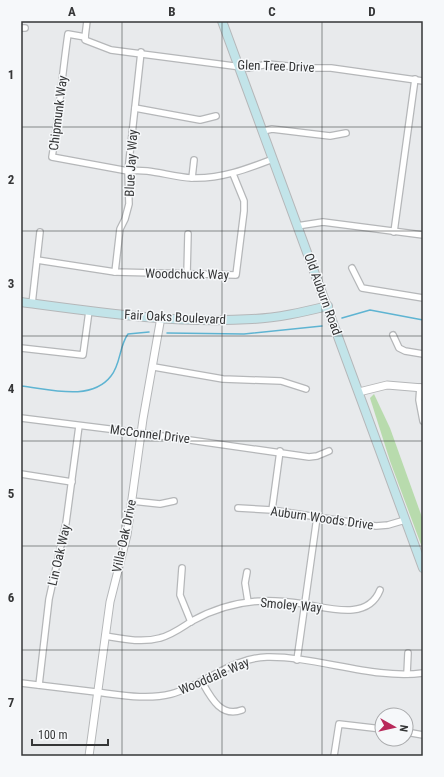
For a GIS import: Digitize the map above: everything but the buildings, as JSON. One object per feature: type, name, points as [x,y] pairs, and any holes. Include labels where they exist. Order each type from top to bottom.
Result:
[{"type":"main road","name":"Old Auburn Road","points":[[222,21],[423,568]]},
{"type":"main road","points":[[227,21],[228,38]]},
{"type":"main road","name":"Fair Oaks Boulevard","points":[[21,302],[89,312],[161,317],[253,320],[328,306]]},
{"type":"street","points":[[85,37],[87,21]]},
{"type":"street","name":"Chipmunk Way","points":[[85,37],[68,34],[52,157],[128,171],[140,170],[192,178],[233,174],[273,159]]},
{"type":"street","name":"Glen Tree Drive","points":[[85,37],[85,40],[104,48],[249,68],[268,64],[308,68],[331,68],[423,81]]},
{"type":"street","name":"Blue Jay Way","points":[[115,272],[120,228],[125,219],[129,204],[128,171],[141,52]]},
{"type":"street","points":[[394,232],[415,79]]},
{"type":"street","points":[[135,108],[200,120],[216,116]]},
{"type":"street","points":[[263,131],[272,129],[330,136],[346,133]]},
{"type":"street","points":[[192,178],[194,160]]},
{"type":"street","name":"Woodchuck Way","points":[[37,260],[115,272],[236,275],[244,201],[233,174]]},
{"type":"street","points":[[297,226],[323,222],[423,235]]},
{"type":"street","points":[[32,304],[40,232]]},
{"type":"street","points":[[187,274],[188,234]]},
{"type":"street","points":[[352,268],[362,288],[423,298]]},
{"type":"street","points":[[21,348],[84,355],[89,312]]},
{"type":"street","name":"Villa Oak Drive","points":[[89,756],[111,596],[126,541],[141,433],[154,367],[161,317]]},
{"type":"street","points":[[393,335],[399,348],[405,351],[423,354]]},
{"type":"street","points":[[154,367],[223,379],[281,381],[306,389]]},
{"type":"street","points":[[359,392],[387,385],[422,388],[419,400],[423,422]]},
{"type":"street","name":"McConnel Drive","points":[[21,418],[280,451],[314,457],[329,451]]},
{"type":"street","name":"Lin Oak Way","points":[[39,685],[49,598],[66,522],[79,426]]},
{"type":"street","points":[[272,510],[280,451]]},
{"type":"street","points":[[21,474],[72,482]]},
{"type":"street","points":[[132,501],[160,504],[174,501]]},
{"type":"street","name":"Auburn Woods Drive","points":[[238,508],[272,510],[380,526],[405,520]]},
{"type":"street","points":[[297,660],[317,517]]},
{"type":"street","points":[[182,568],[179,580],[180,595],[191,622]]},
{"type":"street","points":[[247,572],[246,583],[248,602]]},
{"type":"street","name":"Smoley Way","points":[[105,636],[139,640],[153,639],[171,634],[191,622],[223,608],[248,602],[273,601],[305,604],[338,610],[350,610],[368,605],[377,598],[380,590]]},
{"type":"street","points":[[407,674],[408,653]]},
{"type":"street","name":"Wooddale Way","points":[[21,683],[132,696],[155,696],[176,693],[202,682],[226,668],[245,660],[268,657],[407,674],[423,673]]},
{"type":"street","points":[[202,682],[210,698],[218,707],[229,712],[242,710]]},
{"type":"street","points":[[334,756],[339,724],[374,729]]},
{"type":"green space","points":[[374,394],[390,428],[423,520],[423,550],[390,461],[370,398]]},
{"type":"waterway","points":[[342,318],[370,310],[423,320]]},
{"type":"waterway","points":[[167,333],[244,334],[322,326]]},
{"type":"waterway","points":[[21,386],[69,392],[92,389],[103,384],[111,376],[117,366],[123,344],[128,334],[149,332]]}]
